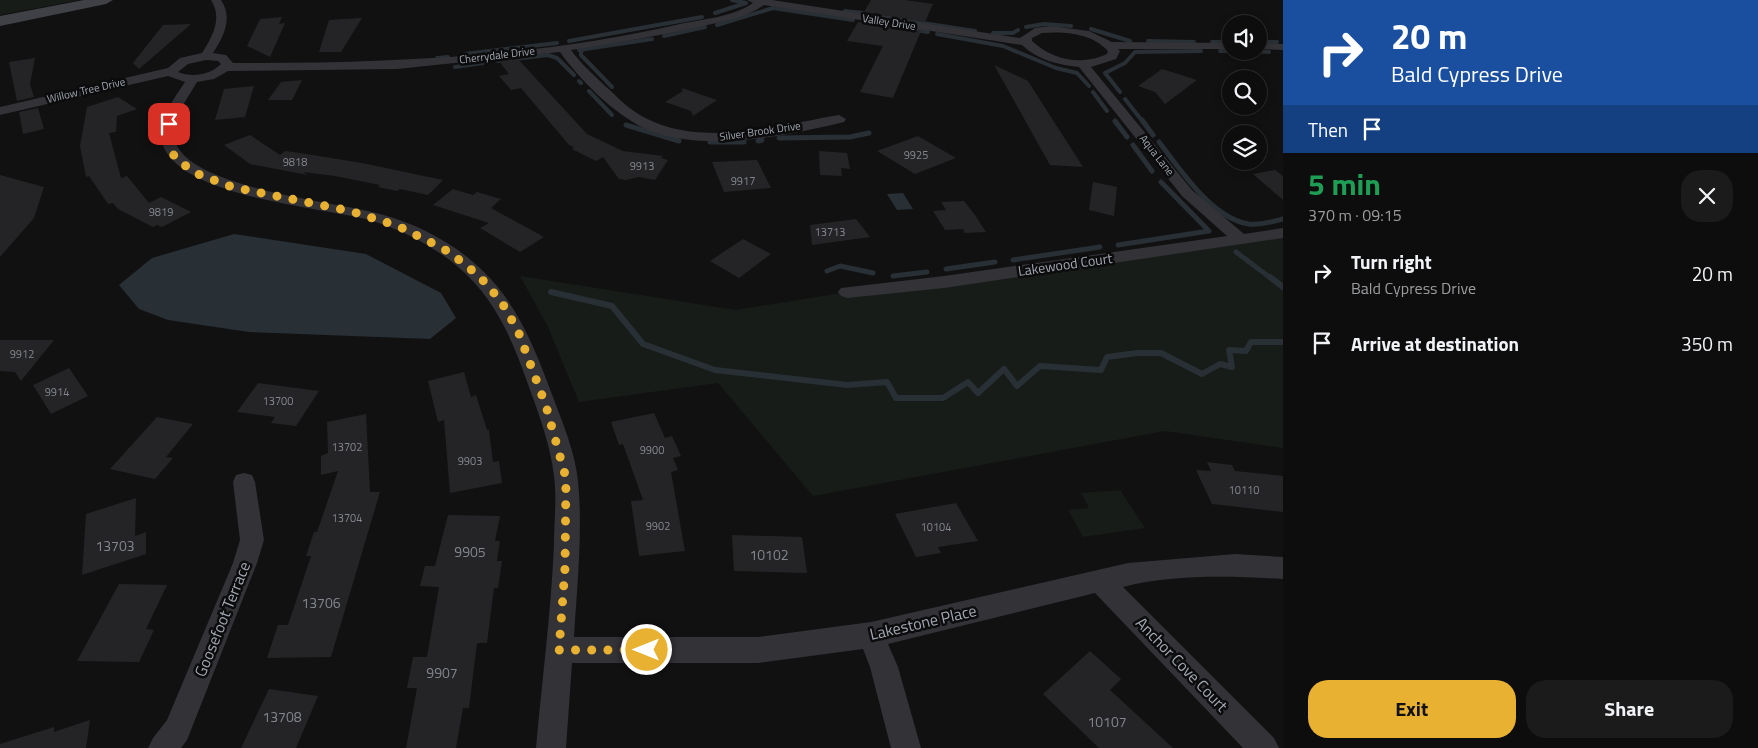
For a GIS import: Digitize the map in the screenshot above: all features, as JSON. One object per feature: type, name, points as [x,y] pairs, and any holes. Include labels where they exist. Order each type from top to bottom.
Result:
[{"type":"main road","points":[[0,21],[106,0]]},
{"type":"street","points":[[206,56],[223,17],[222,8],[216,0]]},
{"type":"street","name":"Valley Drive","points":[[757,1],[1026,42]]},
{"type":"street","name":"Cherrydale Drive","points":[[225,67],[353,67],[434,62],[563,48],[657,33],[713,20],[750,10],[757,1]]},
{"type":"street","points":[[1110,45],[1114,51],[1112,56],[1106,60],[1082,63],[1059,60],[1040,53],[1026,42],[1026,37],[1031,33],[1045,30],[1064,30],[1091,35],[1110,45],[1222,46]]},
{"type":"street","points":[[1267,46],[1283,47]]},
{"type":"street","name":"Silver Brook Drive","points":[[563,48],[574,62],[626,112],[636,120],[659,129],[706,137],[727,137],[838,119]]},
{"type":"street","points":[[206,56],[226,60],[225,67],[209,76],[193,78],[177,77],[172,71],[184,61],[206,56]]},
{"type":"street","name":"Aqua Lane","points":[[1082,63],[1187,193],[1241,240]]},
{"type":"street","name":"Willow Tree Drive","points":[[0,111],[172,71]]},
{"type":"street","points":[[193,78],[172,117],[167,133],[171,151],[186,166],[213,181],[232,187],[350,211],[398,226],[444,249],[480,277],[501,301],[518,331],[546,406],[566,478],[565,568],[551,748]]},
{"type":"street","name":"Lakewood Court","points":[[847,292],[944,282],[1283,233]]},
{"type":"street","name":"Goosefoot Terrace","points":[[163,748],[177,730],[246,563],[252,540],[244,482]]},
{"type":"street","name":"Lakestone Place","points":[[559,650],[758,650],[871,635],[1025,600],[1099,580],[1183,568],[1235,565],[1283,568]]},
{"type":"street","name":"Anchor Cove Court","points":[[1099,580],[1264,748]]},
{"type":"street","points":[[871,635],[884,667],[906,748]]},
{"type":"shaded area","points":[[0,0],[79,0],[0,15]]},
{"type":"shaded area","points":[[903,193],[913,209],[897,210],[887,194]]},
{"type":"shaded area","points":[[1283,233],[1283,448],[1165,431],[813,496],[718,383],[579,402],[548,327],[520,276],[736,310],[847,292]]},
{"type":"shaded area","points":[[234,234],[366,254],[441,293],[456,318],[430,339],[249,332],[168,320],[139,309],[119,285],[152,258]]},
{"type":"shaded area","points":[[1120,490],[1145,528],[1083,537],[1068,510],[1089,508],[1081,493]]},
{"type":"building","points":[[871,0],[905,0],[933,4],[925,22],[864,12]]},
{"type":"building","points":[[282,17],[279,24],[285,23],[270,57],[247,46],[260,19]]},
{"type":"building","points":[[362,18],[341,52],[319,52],[329,20]]},
{"type":"building","points":[[858,22],[921,31],[893,98],[860,92],[883,46],[847,41]]},
{"type":"building","points":[[191,24],[139,69],[133,63],[163,25]]},
{"type":"building","points":[[35,58],[30,84],[34,97],[17,101],[9,62]]},
{"type":"building","points":[[517,58],[587,134],[623,151],[663,156],[661,158],[668,160],[655,180],[639,177],[626,180],[619,179],[603,157],[596,161],[572,149],[574,147],[569,145],[521,88],[511,90],[499,76],[509,74],[498,60]]},
{"type":"building","points":[[994,65],[1028,81],[1083,167],[1050,165]]},
{"type":"building","points":[[1162,69],[1197,80],[1165,104],[1155,92],[1138,86]]},
{"type":"building","points":[[302,80],[292,100],[268,100],[281,82]]},
{"type":"building","points":[[254,86],[245,117],[215,120],[224,89]]},
{"type":"building","points":[[682,88],[717,100],[693,116],[691,111],[665,102],[683,91]]},
{"type":"building","points":[[118,97],[137,109],[117,116],[116,132],[109,133],[121,178],[127,176],[149,203],[161,197],[191,212],[162,227],[157,225],[153,227],[118,209],[113,203],[108,204],[89,176],[86,177],[80,146],[87,107]]},
{"type":"building","points":[[38,108],[44,129],[23,134],[19,112]]},
{"type":"building","points":[[250,135],[280,155],[285,151],[300,153],[362,163],[443,180],[428,195],[400,189],[397,191],[378,187],[380,185],[335,176],[303,172],[308,175],[250,164],[224,145]]},
{"type":"building","points":[[918,136],[956,158],[915,174],[877,151]]},
{"type":"building","points":[[819,151],[847,153],[850,169],[841,168],[842,176],[820,175]]},
{"type":"building","points":[[757,160],[771,188],[724,192],[712,162]]},
{"type":"building","points":[[1275,170],[1283,176],[1283,200],[1253,174]]},
{"type":"building","points":[[0,175],[44,187],[34,218],[0,257]]},
{"type":"building","points":[[1093,182],[1117,187],[1114,216],[1089,210]]},
{"type":"building","points":[[453,189],[473,195],[477,192],[501,199],[491,208],[544,237],[520,252],[480,228],[489,223],[433,205]]},
{"type":"building","points":[[964,201],[986,232],[965,233],[963,229],[945,230],[933,211],[946,210],[941,202]]},
{"type":"building","points":[[856,219],[870,237],[812,245],[810,225]]},
{"type":"building","points":[[743,239],[771,254],[739,278],[710,261]]},
{"type":"building","points":[[0,340],[54,340],[21,381],[15,372],[0,371]]},
{"type":"building","points":[[69,368],[88,396],[51,414],[33,385]]},
{"type":"building","points":[[464,372],[471,397],[476,395],[487,430],[489,430],[493,462],[499,461],[502,483],[450,493],[444,420],[438,422],[428,381]]},
{"type":"building","points":[[258,383],[319,391],[296,426],[271,423],[275,417],[237,412]]},
{"type":"building","points":[[654,413],[665,438],[672,436],[681,456],[673,458],[678,470],[671,472],[685,551],[639,556],[631,501],[643,500],[623,444],[619,445],[611,422]]},
{"type":"building","points":[[366,414],[370,492],[380,492],[331,657],[267,658],[278,625],[288,625],[311,556],[306,556],[314,532],[317,532],[338,471],[321,475],[321,456],[328,453],[327,422]]},
{"type":"building","points":[[157,417],[193,424],[166,457],[173,458],[155,479],[110,469]]},
{"type":"building","points":[[1207,462],[1232,465],[1235,471],[1283,476],[1283,512],[1212,504],[1196,470],[1211,471]]},
{"type":"building","points":[[136,498],[135,536],[146,532],[146,554],[82,575],[86,514]]},
{"type":"building","points":[[956,503],[978,541],[938,547],[941,553],[916,557],[895,514]]},
{"type":"building","points":[[448,515],[500,516],[495,541],[500,541],[497,561],[502,561],[498,588],[494,588],[487,643],[477,643],[469,708],[463,708],[456,748],[406,748],[417,688],[407,688],[413,657],[427,657],[439,587],[420,586],[425,566],[435,566]]},
{"type":"building","points":[[732,535],[802,537],[807,573],[734,571]]},
{"type":"building","points":[[119,584],[167,585],[146,629],[154,630],[139,662],[77,661]]},
{"type":"building","points":[[1090,651],[1121,679],[1110,690],[1173,748],[1099,748],[1043,694]]},
{"type":"building","points":[[269,689],[318,696],[296,748],[241,748]]},
{"type":"building","points":[[90,720],[86,748],[0,748],[0,744],[54,727],[54,732]]},
{"type":"waterway","points":[[715,13],[746,3],[732,0]]},
{"type":"waterway","points":[[717,25],[773,8],[853,20]]},
{"type":"waterway","points":[[845,11],[863,13]]},
{"type":"waterway","points":[[569,41],[702,17]]},
{"type":"waterway","points":[[883,17],[975,31]]},
{"type":"waterway","points":[[877,24],[928,32]]},
{"type":"waterway","points":[[1026,27],[1044,24],[1071,26]]},
{"type":"waterway","points":[[664,36],[705,27]]},
{"type":"waterway","points":[[1091,29],[1130,41]]},
{"type":"waterway","points":[[993,33],[1013,33],[1018,30]]},
{"type":"waterway","points":[[937,34],[1003,46],[1056,68],[1077,73],[1089,86]]},
{"type":"waterway","points":[[584,49],[652,39]]},
{"type":"waterway","points":[[1148,41],[1194,42]]},
{"type":"waterway","points":[[1212,42],[1222,42]]},
{"type":"waterway","points":[[1267,42],[1277,42]]},
{"type":"waterway","points":[[465,54],[557,43]]},
{"type":"waterway","points":[[579,50],[584,49]]},
{"type":"waterway","points":[[584,49],[581,51],[581,55],[612,87]]},
{"type":"waterway","points":[[1120,92],[1105,73],[1125,63],[1135,52],[1201,51]]},
{"type":"waterway","points":[[498,61],[548,55],[557,58],[574,75]]},
{"type":"waterway","points":[[437,58],[448,57]]},
{"type":"waterway","points":[[455,67],[483,63]]},
{"type":"waterway","points":[[589,91],[612,115]]},
{"type":"waterway","points":[[1093,92],[1107,111]]},
{"type":"waterway","points":[[1125,99],[1143,122]]},
{"type":"waterway","points":[[1142,120],[1153,135]]},
{"type":"waterway","points":[[1115,121],[1127,137]]},
{"type":"waterway","points":[[626,125],[679,141]]},
{"type":"waterway","points":[[779,138],[850,137],[869,133]]},
{"type":"waterway","points":[[758,141],[762,140]]},
{"type":"waterway","points":[[710,142],[744,142]]},
{"type":"waterway","points":[[1159,142],[1198,191],[1222,213],[1235,220],[1249,224],[1262,224],[1283,219]]},
{"type":"waterway","points":[[1133,145],[1152,171]]},
{"type":"waterway","points":[[1118,245],[1209,231],[1161,182]]},
{"type":"waterway","points":[[1013,260],[1100,247]]},
{"type":"waterway","points":[[1236,252],[1272,279]]},
{"type":"waterway","points":[[946,269],[995,262]]},
{"type":"waterway","points":[[827,271],[840,266],[873,273]]},
{"type":"waterway","points":[[893,276],[927,272]]},
{"type":"waterway","points":[[1270,277],[1283,287]]},
{"type":"waterway","points":[[551,292],[612,306],[643,344],[715,370],[847,385],[887,382],[896,398],[943,398],[968,382],[978,393],[1004,369],[1017,386],[1040,366],[1101,370],[1107,357],[1137,353],[1161,353],[1202,374],[1220,364],[1232,367],[1229,350],[1246,351],[1251,342],[1283,342]]},
{"type":"route","points":[[169,124],[167,133],[171,151],[177,160],[198,174],[232,187],[374,217],[398,226],[444,249],[480,277],[501,301],[518,331],[546,406],[566,478],[565,568],[559,650],[647,650]]}]
